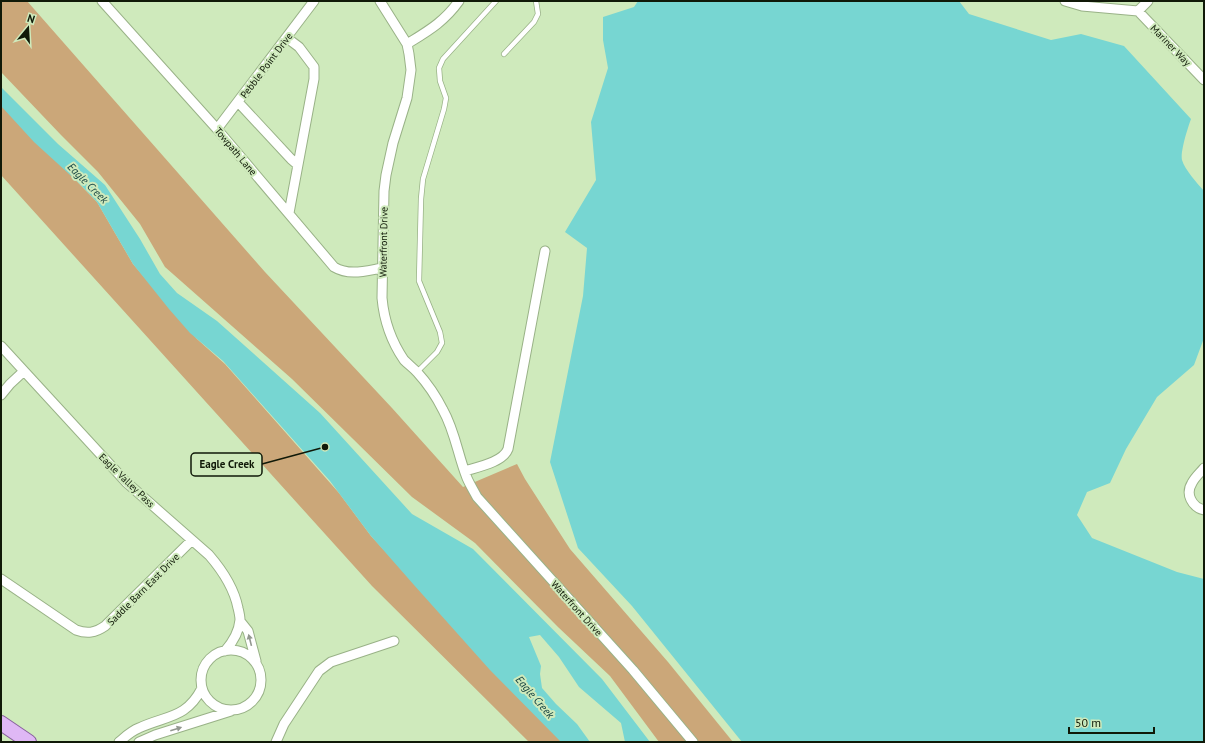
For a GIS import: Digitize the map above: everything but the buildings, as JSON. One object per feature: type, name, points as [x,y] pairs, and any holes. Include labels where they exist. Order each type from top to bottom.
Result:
[{"type":"main road","points":[[1,723],[29,742]]},
{"type":"street","name":"Towpath Lane","points":[[102,1],[217,129],[330,263],[336,268],[345,272],[382,268]]},
{"type":"street","name":"Pebble Point Drive","points":[[217,129],[314,1]]},
{"type":"street","name":"Waterfront Drive","points":[[380,1],[407,44],[410,64],[410,87],[393,143],[385,180],[383,207],[382,303],[388,327],[396,347],[404,360],[417,372],[436,396],[449,420],[465,471],[477,497],[633,670],[693,742]]},
{"type":"street","points":[[407,44],[434,28],[459,1]]},
{"type":"street","points":[[1065,1],[1082,6],[1138,11],[1148,1]]},
{"type":"street","name":"Mariner Way","points":[[1138,11],[1204,80]]},
{"type":"street","points":[[287,38],[299,47],[314,67],[314,79],[289,213]]},
{"type":"street","points":[[238,102],[298,165]]},
{"type":"street","points":[[465,471],[491,463],[500,458],[508,449],[545,251]]},
{"type":"street","name":"Eagle Valley Pass","points":[[1,346],[126,482],[209,555],[225,576],[236,600],[240,621],[248,631],[261,676],[261,686],[259,692],[251,703],[245,707],[155,735],[139,742]]},
{"type":"street","points":[[1,396],[10,384],[24,371]]},
{"type":"street","points":[[1204,468],[1191,483],[1189,490],[1191,501],[1196,507],[1204,510]]},
{"type":"street","name":"Saddle Barn East Drive","points":[[5,581],[76,630],[82,632],[96,632],[105,626],[192,540]]},
{"type":"street","points":[[225,651],[232,641],[240,621]]},
{"type":"street","points":[[276,742],[284,724],[318,671],[331,662],[394,641]]},
{"type":"street","points":[[238,709],[230,710],[218,707],[208,699],[202,688],[202,673],[207,663],[215,655],[230,650],[240,651],[249,656],[256,663]]},
{"type":"street","points":[[118,742],[138,728],[172,717],[188,707],[202,688]]},
{"type":"lane","points":[[417,372],[437,352],[442,343],[440,332],[419,281],[421,199],[424,179],[446,98],[440,81],[439,68],[443,59],[496,1]]},
{"type":"lane","points":[[504,54],[534,22],[538,14],[536,1]]},
{"type":"shaded area","points":[[1,1],[27,1],[265,272],[392,408],[463,487],[517,464],[570,549],[668,662],[733,742],[659,742],[610,676],[558,627],[475,543],[412,497],[292,379],[165,267],[140,224],[98,172],[1,72]]},
{"type":"shaded area","points":[[1,104],[97,202],[133,264],[197,339],[225,364],[339,493],[371,536],[562,742],[529,742],[372,586],[1,175]]},
{"type":"water","points":[[638,1],[959,1],[969,14],[1051,40],[1081,34],[1124,46],[1191,119],[1182,151],[1182,160],[1186,168],[1204,191],[1204,338],[1194,365],[1157,397],[1126,449],[1110,483],[1087,492],[1077,515],[1092,538],[1177,572],[1204,579],[1204,742],[742,742],[632,606],[578,548],[550,462],[583,296],[587,248],[565,232],[596,180],[591,122],[608,68],[603,40],[603,17],[634,7]]},
{"type":"water","name":"Eagle Creek","points":[[1,87],[58,144],[105,185],[140,239],[160,274],[177,293],[217,321],[320,413],[412,514],[473,549],[602,679],[650,742],[625,742],[621,723],[579,687],[559,657],[540,635],[529,637],[541,666],[540,674],[542,688],[577,724],[590,742],[561,742],[490,670],[414,585],[371,536],[330,481],[223,361],[190,333],[169,309],[133,264],[97,202],[79,183],[34,142],[1,106]]},
{"type":"place","name":"Eagle Creek","points":[[325,447]]}]
